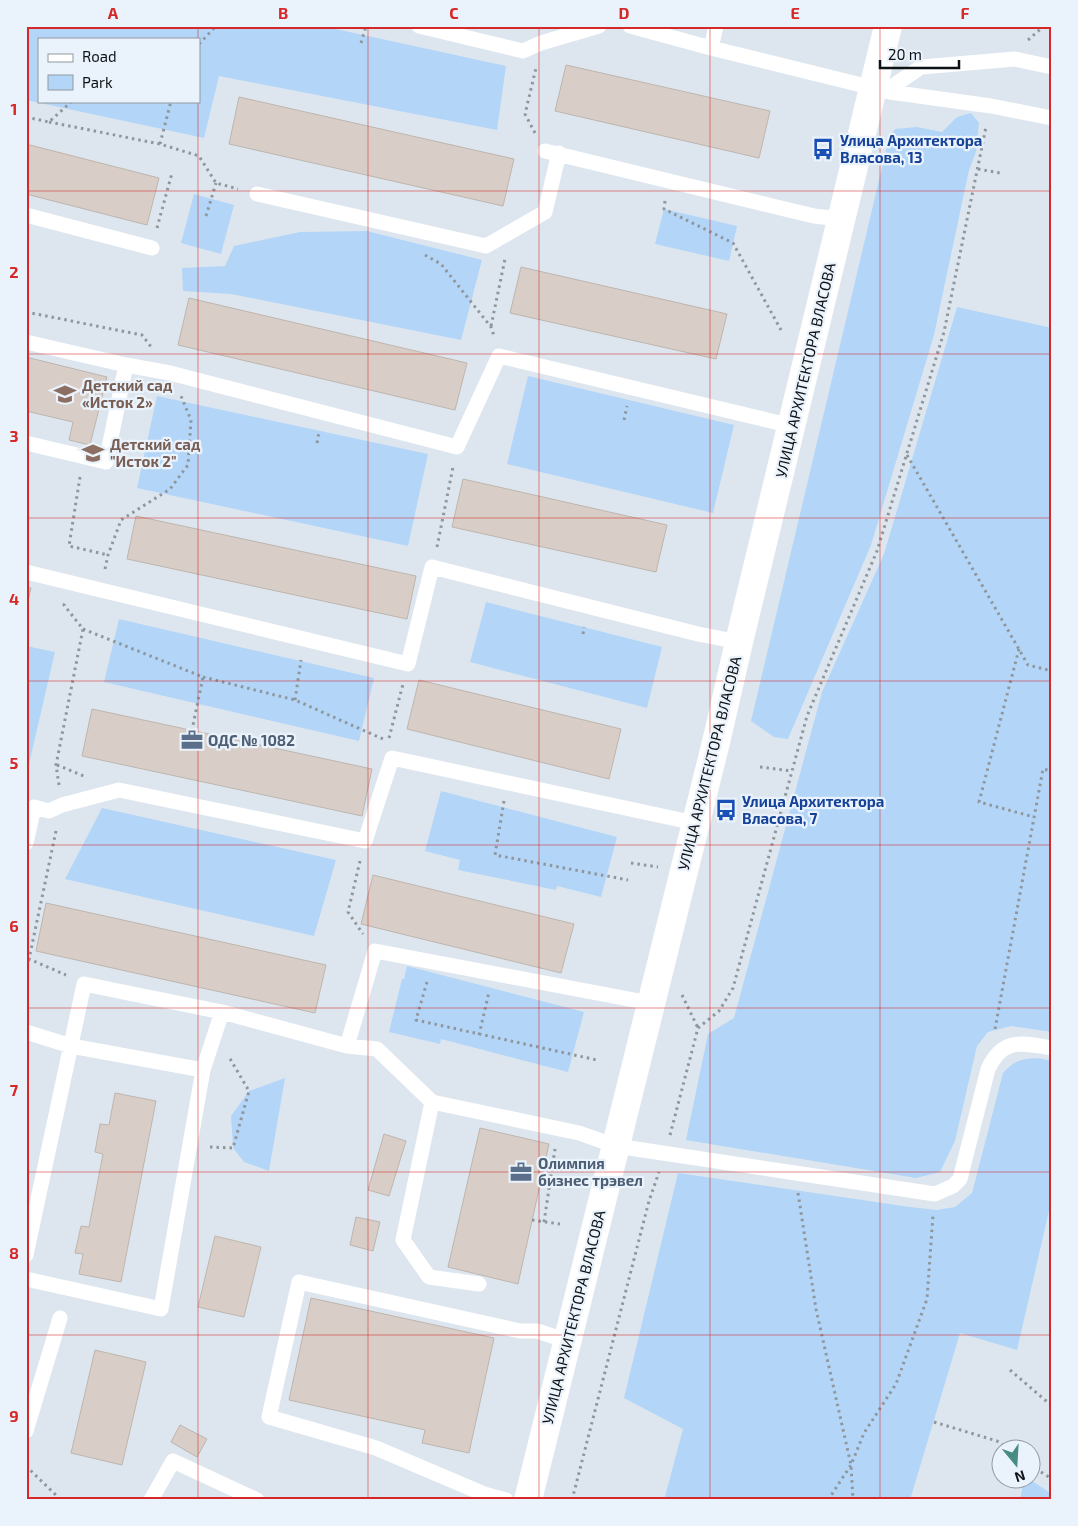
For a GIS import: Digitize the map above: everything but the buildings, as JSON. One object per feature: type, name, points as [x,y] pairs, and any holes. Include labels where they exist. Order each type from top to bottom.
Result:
[{"type":"street","name":"УЛИЦА АРХИТЕКТОРА ВЛАСОВА","points":[[528,1500],[841,220],[880,89],[888,26]]},
{"type":"lane","points":[[420,26],[523,51],[542,43],[599,26]]},
{"type":"lane","points":[[630,26],[890,92],[991,106],[1052,118]]},
{"type":"lane","points":[[711,48],[716,26]]},
{"type":"lane","points":[[880,89],[921,67],[1015,59],[1052,66]]},
{"type":"lane","points":[[257,194],[486,246],[546,212],[552,152],[814,216],[841,220]]},
{"type":"lane","points":[[26,215],[152,248]]},
{"type":"lane","points":[[26,342],[170,373],[457,447],[499,356],[792,426]]},
{"type":"lane","points":[[26,443],[106,462],[126,365]]},
{"type":"lane","points":[[26,572],[408,664],[432,567],[698,634],[739,642]]},
{"type":"lane","points":[[26,843],[34,807],[49,811],[62,805],[119,790],[365,841],[392,758],[695,823]]},
{"type":"lane","points":[[347,1046],[375,951],[650,1003]]},
{"type":"lane","points":[[27,1253],[84,984],[222,1012],[347,1046],[377,1049],[432,1102],[579,1133],[616,1146],[935,1194],[954,1186],[960,1178],[988,1069],[993,1057],[1002,1049],[1011,1045],[1024,1044],[1052,1048]]},
{"type":"lane","points":[[26,1279],[161,1309],[203,1070],[222,1012]]},
{"type":"lane","points":[[26,1032],[71,1046],[203,1070]]},
{"type":"lane","points":[[432,1102],[403,1240],[429,1277],[479,1284]]},
{"type":"lane","points":[[506,1500],[484,1494],[376,1448],[269,1417],[299,1282],[520,1331],[537,1331],[568,1341]]},
{"type":"lane","points":[[26,1432],[60,1318]]},
{"type":"lane","points":[[151,1500],[173,1461],[257,1500]]},
{"type":"path","points":[[200,43],[216,26]]},
{"type":"path","points":[[361,43],[366,26]]},
{"type":"path","points":[[1026,42],[1044,26]]},
{"type":"path","points":[[525,114],[542,43]]},
{"type":"path","points":[[49,122],[71,102]]},
{"type":"path","points":[[160,144],[171,102]]},
{"type":"path","points":[[572,1500],[649,1201],[665,1154],[698,1028],[719,1011],[733,988],[807,716],[877,551],[944,332],[991,106]]},
{"type":"path","points":[[26,117],[160,144],[199,156],[216,183],[257,194]]},
{"type":"path","points":[[978,169],[1000,173]]},
{"type":"path","points":[[152,248],[172,174]]},
{"type":"path","points":[[670,181],[664,209],[733,243],[781,330]]},
{"type":"path","points":[[206,216],[216,183]]},
{"type":"path","points":[[392,225],[413,248],[441,264],[491,327],[511,232]]},
{"type":"path","points":[[26,312],[142,335],[170,373],[191,420],[188,465],[170,489],[121,520],[108,555],[69,546],[83,456]]},
{"type":"path","points":[[432,567],[457,447]]},
{"type":"path","points":[[907,454],[1028,665],[1052,671]]},
{"type":"path","points":[[72,584],[64,605],[83,630],[203,677],[295,700],[388,741],[408,664]]},
{"type":"path","points":[[26,974],[62,805],[56,765],[83,630]]},
{"type":"path","points":[[295,700],[304,639]]},
{"type":"path","points":[[1019,648],[979,802],[1034,817]]},
{"type":"path","points":[[192,730],[203,677]]},
{"type":"path","points":[[760,767],[792,771]]},
{"type":"path","points":[[988,1069],[1043,769],[1052,771]]},
{"type":"path","points":[[508,783],[495,855],[628,880]]},
{"type":"path","points":[[365,841],[348,912],[375,951]]},
{"type":"path","points":[[29,959],[84,984]]},
{"type":"path","points":[[433,962],[416,1020],[597,1060]]},
{"type":"path","points":[[479,1034],[493,974]]},
{"type":"path","points":[[190,1147],[233,1148],[249,1091],[215,1033]]},
{"type":"path","points":[[544,1222],[558,1129]]},
{"type":"path","points":[[795,1173],[816,1309],[851,1465],[852,1500]]},
{"type":"path","points":[[828,1500],[851,1465],[864,1433],[896,1384],[927,1299],[935,1194]]},
{"type":"path","points":[[532,1220],[560,1224]]},
{"type":"path","points":[[1010,1370],[1052,1406]]},
{"type":"path","points":[[934,1422],[990,1439]]},
{"type":"path","points":[[26,1466],[61,1500]]},
{"type":"path","points":[[1040,1472],[1052,1480]]},
{"type":"green space","points":[[29,26],[322,26],[506,66],[497,130],[219,76],[204,138],[26,100],[26,34]]},
{"type":"green space","points":[[971,113],[979,123],[976,152],[969,170],[934,335],[871,545],[788,739],[774,737],[751,721],[889,138],[895,129],[917,127],[942,132],[957,117]]},
{"type":"green space","points":[[194,194],[234,205],[221,254],[181,243]]},
{"type":"green space","points":[[664,209],[737,226],[729,261],[655,244]]},
{"type":"green space","points":[[367,231],[482,260],[461,340],[231,294],[183,291],[182,268],[225,266],[234,246],[300,232]]},
{"type":"green space","points":[[957,307],[1052,328],[1052,1032],[1011,1026],[988,1032],[977,1046],[955,1141],[940,1172],[916,1178],[686,1140],[708,1034],[734,1018],[822,692],[884,554]]},
{"type":"green space","points":[[528,376],[734,425],[713,513],[507,464]]},
{"type":"green space","points":[[157,396],[428,454],[408,546],[137,488]]},
{"type":"green space","points":[[486,602],[662,647],[647,708],[470,662]]},
{"type":"green space","points":[[119,619],[374,678],[359,741],[104,682]]},
{"type":"green space","points":[[26,646],[55,652],[29,764],[26,763]]},
{"type":"green space","points":[[441,791],[617,837],[601,897],[557,886],[556,890],[458,870],[460,860],[425,851]]},
{"type":"green space","points":[[102,808],[336,860],[314,936],[65,879]]},
{"type":"green space","points":[[407,966],[584,1012],[568,1072],[441,1039],[440,1044],[389,1032]]},
{"type":"green space","points":[[1038,1058],[1052,1061],[1052,1198],[1017,1350],[960,1333],[910,1500],[664,1500],[683,1429],[624,1398],[678,1173],[910,1207],[937,1210],[955,1207],[972,1193],[1003,1073],[1011,1065],[1019,1061]]},
{"type":"green space","points":[[285,1078],[269,1171],[244,1162],[233,1148],[231,1116],[249,1091]]},
{"type":"green space","points":[[1040,1486],[1052,1494],[1052,1500],[1020,1500],[1022,1488],[1040,1488]]},
{"type":"place","name":"Улица Архитектора Власова, 13","points":[[823,149]]},
{"type":"place","name":"Детский сад «Исток 2»","points":[[65,394]]},
{"type":"place","name":"Детский сад \"Исток 2\"","points":[[93,453]]},
{"type":"place","name":"ОДС № 1082","points":[[192,740]]},
{"type":"place","name":"Улица Архитектора Власова, 7","points":[[726,810]]},
{"type":"place","name":"Олимпия бизнес трэвел","points":[[521,1172]]}]
